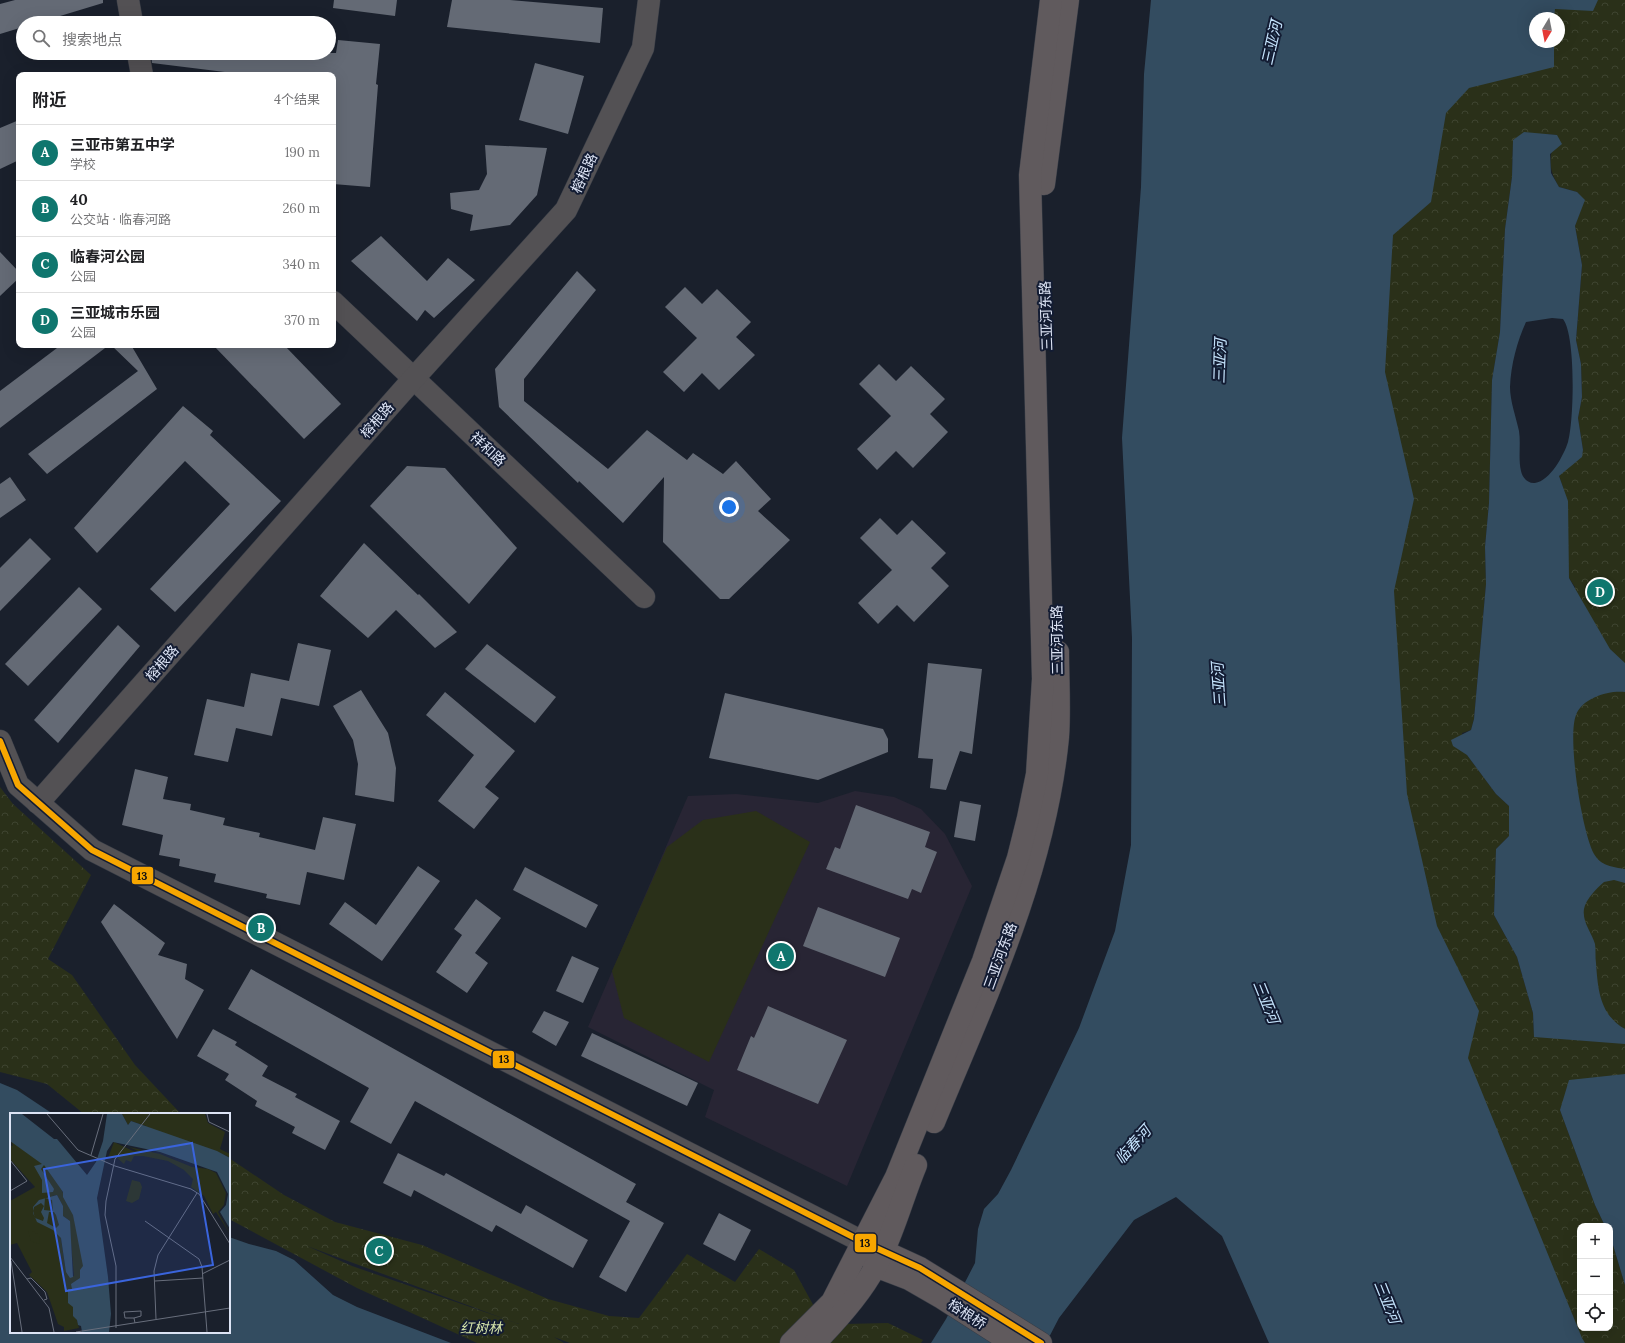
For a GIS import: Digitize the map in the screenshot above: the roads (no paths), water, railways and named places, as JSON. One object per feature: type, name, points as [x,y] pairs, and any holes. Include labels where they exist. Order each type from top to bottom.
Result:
[{"type":"main road","name":"三亚河东路","points":[[839,1307],[863,1242],[896,1177],[983,961],[1018,858],[1037,774],[1043,680],[1030,206],[1032,146],[1051,0]]},
{"type":"main road","name":"三亚河东路","points":[[839,1307],[879,1259],[993,977],[1025,888],[1040,836],[1053,773],[1058,736],[1058,685],[1043,203],[1054,101],[1068,0]]},
{"type":"main road","points":[[863,1242],[879,1259],[920,1268],[947,1292]]},
{"type":"main road","name":"榕根桥","points":[[947,1292],[1012,1343]]},
{"type":"main road","name":"榕根桥","points":[[947,1292],[1041,1343]]},
{"type":"main road","points":[[791,1343],[839,1307]]},
{"type":"main road","points":[[815,1343],[839,1307]]},
{"type":"street","points":[[128,0],[131,16]]},
{"type":"street","name":"榕根路","points":[[38,803],[414,378],[566,210],[643,48],[649,0]]},
{"type":"street","points":[[139,60],[141,72]]},
{"type":"street","name":"祥和路","points":[[336,305],[644,596]]},
{"type":"street","points":[[0,741],[18,785],[92,850],[863,1242]]},
{"type":"water","points":[[1151,0],[1598,0],[1593,11],[1555,9],[1555,12],[1529,12],[1529,48],[1554,48],[1554,67],[1469,88],[1446,113],[1431,202],[1393,235],[1385,372],[1414,499],[1394,591],[1407,794],[1437,926],[1479,1011],[1468,1058],[1577,1326],[1577,1331],[1579,1331],[1585,1343],[1269,1343],[1222,1236],[1176,1197],[1134,1220],[1059,1318],[1046,1343],[931,1343],[946,1319],[975,1263],[978,1229],[984,1209],[998,1194],[1011,1170],[1079,1028],[1115,931],[1131,845],[1132,638],[1122,438],[1141,187],[1144,74]]},
{"type":"water","points":[[1524,132],[1557,135],[1562,144],[1550,154],[1551,173],[1559,187],[1577,192],[1585,200],[1575,226],[1582,265],[1576,340],[1581,364],[1582,397],[1578,418],[1583,450],[1582,457],[1559,476],[1568,501],[1569,578],[1610,649],[1625,663],[1625,692],[1611,692],[1597,696],[1584,704],[1576,715],[1573,743],[1577,785],[1589,843],[1594,854],[1600,861],[1612,867],[1625,869],[1625,883],[1614,880],[1604,882],[1589,898],[1584,909],[1584,918],[1595,944],[1599,992],[1605,1009],[1610,1017],[1625,1029],[1625,1044],[1534,1037],[1533,1013],[1517,957],[1494,915],[1496,849],[1509,836],[1509,806],[1496,794],[1467,755],[1453,746],[1451,740],[1471,730],[1474,719],[1486,584],[1485,547],[1489,503],[1492,380],[1500,332],[1505,229],[1512,177],[1513,140]],"holes":[[[1552,318],[1563,319],[1567,328],[1570,342],[1573,379],[1572,416],[1568,442],[1560,460],[1551,473],[1541,481],[1532,483],[1524,478],[1520,466],[1519,431],[1510,392],[1513,362],[1517,345],[1526,322]]]},
{"type":"water","points":[[1625,1074],[1625,1285],[1613,1245],[1613,1223],[1604,1223],[1595,1205],[1560,1110],[1569,1080]]},
{"type":"water","points":[[0,1083],[17,1090],[52,1113],[10,1113],[10,1333],[230,1333],[230,1237],[276,1251],[294,1260],[333,1295],[357,1307],[451,1343],[0,1343]]},
{"type":"place","name":"三亚城市乐园","points":[[1600,592]]},
{"type":"place","name":"40","points":[[261,928]]},
{"type":"place","name":"三亚市第五中学","points":[[781,956]]},
{"type":"place","name":"临春河公园","points":[[379,1251]]},
{"type":"water label","name":"三亚河","points":[[1272,43]]},
{"type":"water label","name":"三亚河","points":[[1220,361]]},
{"type":"water label","name":"三亚河","points":[[1219,685]]},
{"type":"water label","name":"三亚河","points":[[1266,1002]]},
{"type":"water label","name":"临春河","points":[[1133,1145]]},
{"type":"water label","name":"三亚河","points":[[1387,1302]]},
{"type":"park label","name":"红树林","points":[[481,1328]]}]
